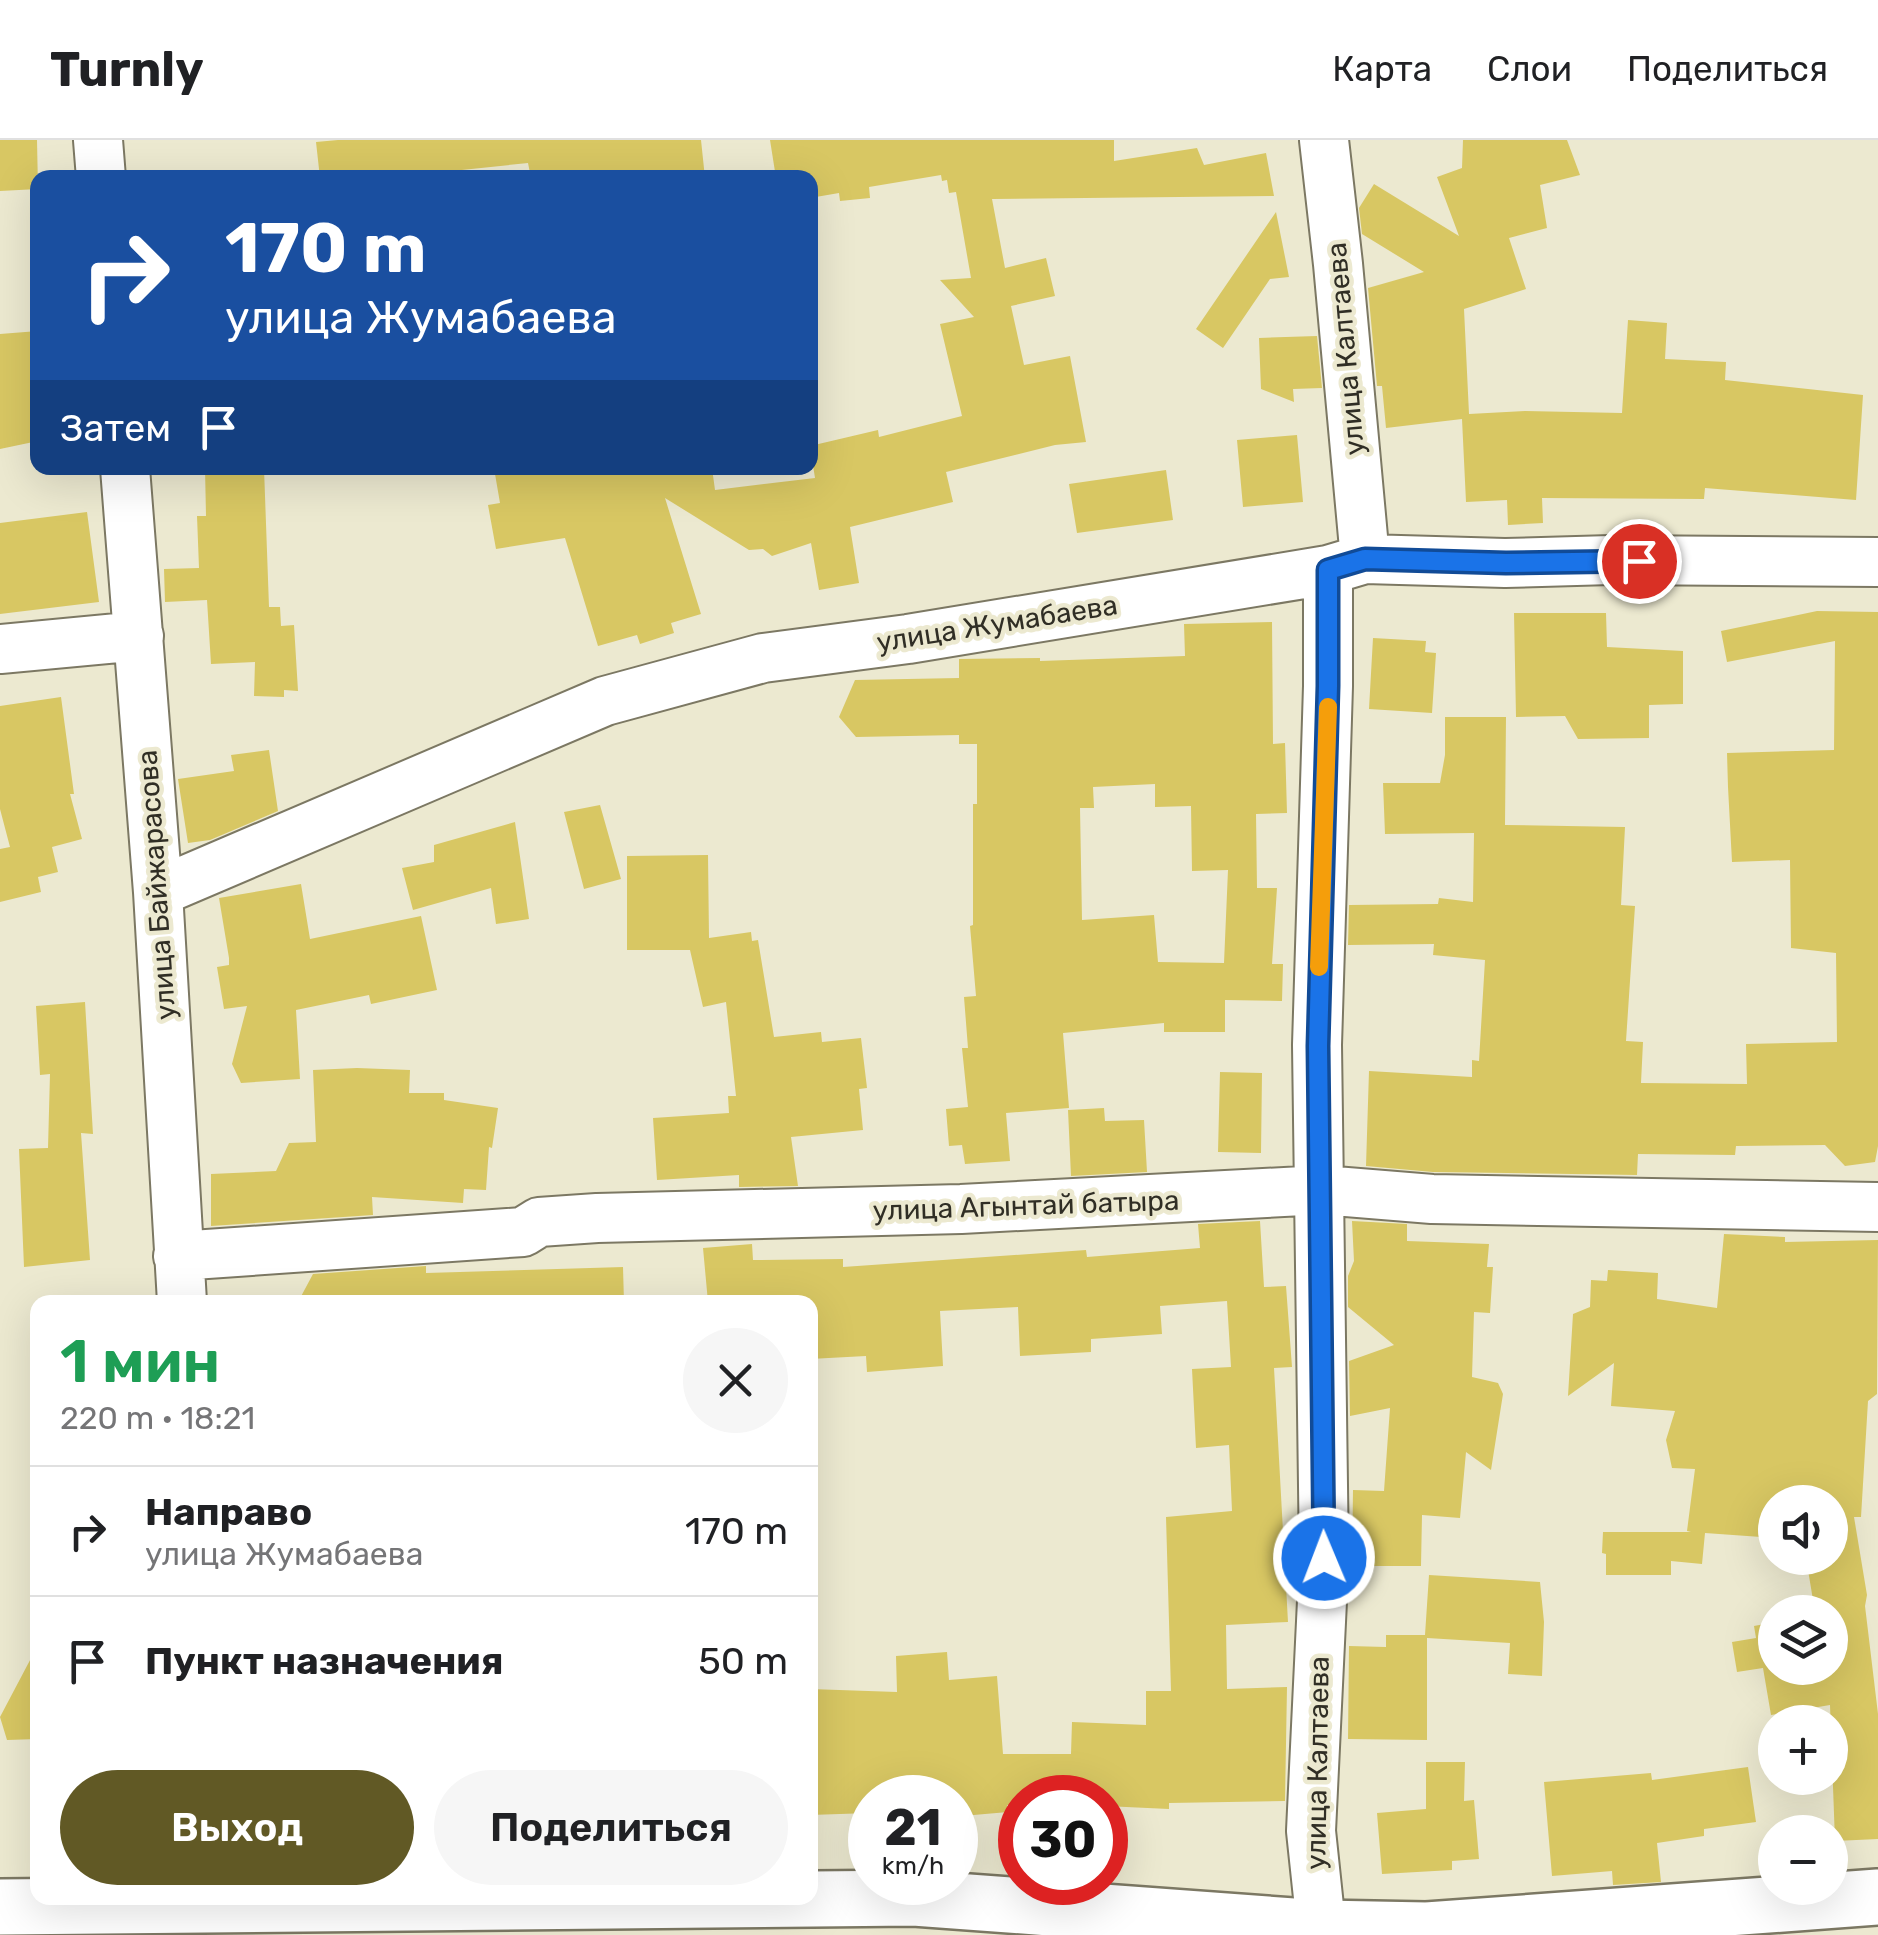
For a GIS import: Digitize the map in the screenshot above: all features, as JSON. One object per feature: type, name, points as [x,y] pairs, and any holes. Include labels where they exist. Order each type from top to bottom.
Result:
[{"type":"main road","points":[[818,1900],[914,1898],[1321,1932],[1427,1930],[1878,1897]]},
{"type":"main road","points":[[0,1908],[220,1912],[567,1905]]},
{"type":"street","points":[[98,140],[100,170]]},
{"type":"street","name":"улица Калтаева","points":[[1321,1932],[1311,1831],[1324,1558],[1318,1046],[1328,686],[1347,564],[1338,264],[1324,140]]},
{"type":"street","name":"улица Байжарасова","points":[[126,475],[158,892],[181,1295]]},
{"type":"street","name":"улица Жумабаева","points":[[158,892],[605,701],[763,658],[908,638],[1347,564],[1611,560],[1878,562]]},
{"type":"street","points":[[0,649],[139,636]]},
{"type":"street","name":"улица Агынтай батыра","points":[[178,1256],[523,1232],[538,1222],[980,1208],[1322,1190],[1432,1199],[1878,1207]]},
{"type":"building","points":[[0,140],[37,140],[38,170],[30,170],[30,189],[0,191]]},
{"type":"building","points":[[701,140],[704,170],[529,170],[528,163],[461,170],[319,170],[316,142]]},
{"type":"building","points":[[770,140],[1114,140],[1114,161],[1197,148],[1204,165],[1266,153],[1274,196],[992,199],[1005,268],[1046,258],[1055,296],[1011,306],[1024,365],[1070,356],[1086,442],[1055,445],[946,472],[953,502],[850,527],[859,583],[819,590],[811,543],[772,556],[763,549],[749,550],[665,498],[701,614],[671,623],[674,633],[640,644],[637,635],[598,646],[565,538],[496,549],[488,505],[500,503],[495,475],[713,475],[715,490],[815,478],[818,444],[878,430],[879,437],[962,416],[940,324],[974,317],[940,280],[971,278],[956,192],[949,193],[947,180],[942,181],[941,175],[869,187],[870,198],[840,201],[839,193],[818,197],[818,170],[775,170]]},
{"type":"building","points":[[1463,140],[1567,140],[1580,175],[1540,185],[1547,228],[1509,238],[1526,289],[1464,309],[1469,414],[1622,413],[1628,320],[1667,323],[1665,359],[1726,362],[1725,380],[1863,395],[1856,500],[1705,488],[1704,499],[1542,498],[1543,523],[1508,525],[1507,500],[1466,502],[1462,419],[1386,428],[1382,386],[1377,386],[1368,288],[1424,272],[1362,234],[1359,208],[1374,184],[1459,236],[1437,177],[1462,168]]},
{"type":"building","points":[[1276,212],[1289,277],[1270,279],[1223,348],[1196,329]]},
{"type":"building","points":[[30,332],[30,443],[0,449],[0,334]]},
{"type":"building","points":[[1317,336],[1322,388],[1293,389],[1294,402],[1261,389],[1259,338]]},
{"type":"building","points":[[1297,435],[1303,502],[1243,507],[1237,440]]},
{"type":"building","points":[[1166,470],[1173,520],[1077,533],[1069,484]]},
{"type":"building","points":[[205,475],[264,475],[269,607],[280,607],[281,626],[294,625],[298,691],[284,690],[284,697],[254,696],[255,662],[211,664],[207,600],[165,602],[164,569],[199,568],[197,516],[206,516]]},
{"type":"building","points":[[87,512],[99,602],[0,614],[0,523]]},
{"type":"building","points":[[1817,611],[1878,612],[1875,1162],[1845,1166],[1825,1145],[1736,1146],[1735,1155],[1638,1154],[1637,1175],[1433,1172],[1366,1166],[1369,1071],[1472,1077],[1472,1060],[1479,1061],[1485,960],[1433,955],[1434,944],[1348,945],[1349,905],[1438,904],[1439,898],[1473,902],[1474,833],[1385,834],[1383,783],[1440,783],[1445,717],[1506,717],[1505,825],[1625,827],[1621,905],[1635,906],[1626,1041],[1643,1042],[1641,1083],[1747,1084],[1746,1044],[1837,1042],[1836,953],[1791,948],[1790,860],[1732,862],[1728,787],[1727,753],[1834,750],[1835,641],[1727,662],[1721,631]]},
{"type":"building","points":[[1514,613],[1606,613],[1607,647],[1683,651],[1683,704],[1649,705],[1649,738],[1578,739],[1565,716],[1516,717]]},
{"type":"building","points":[[1272,622],[1273,744],[1285,743],[1287,813],[1256,814],[1257,888],[1277,888],[1272,964],[1283,964],[1282,1001],[1225,1000],[1225,1032],[1164,1032],[1164,1023],[1063,1033],[1069,1108],[1006,1113],[1010,1161],[965,1164],[962,1145],[949,1146],[946,1109],[968,1107],[962,1048],[968,1048],[964,997],[976,996],[970,926],[977,744],[959,744],[959,735],[856,737],[839,717],[855,680],[959,678],[959,659],[1040,661],[1185,656],[1184,624]],"holes":[[[1155,784],[1155,807],[1191,806],[1192,871],[1228,870],[1224,963],[1158,962],[1154,915],[1082,920],[1080,808],[1094,808],[1093,787]]]},
{"type":"building","points":[[1373,638],[1426,641],[1425,652],[1436,653],[1432,713],[1369,709]]},
{"type":"building","points":[[61,697],[74,794],[70,794],[82,839],[52,847],[58,872],[38,877],[41,892],[0,902],[0,849],[10,847],[0,809],[0,706]]},
{"type":"building","points":[[269,750],[278,811],[210,840],[188,843],[178,779],[234,771],[231,755]]},
{"type":"building","points":[[600,805],[621,879],[584,889],[564,812]]},
{"type":"building","points":[[515,822],[529,919],[496,924],[491,888],[413,910],[402,868],[434,862],[434,845]]},
{"type":"building","points":[[708,855],[709,938],[751,932],[752,941],[758,940],[774,1037],[821,1032],[822,1042],[861,1038],[867,1088],[859,1089],[863,1130],[791,1137],[798,1186],[739,1187],[739,1175],[657,1180],[653,1118],[729,1113],[728,1096],[736,1096],[726,1002],[703,1007],[690,950],[627,950],[627,856]]},
{"type":"building","points":[[301,884],[310,939],[421,916],[437,990],[371,1004],[369,995],[296,1010],[300,1079],[241,1083],[232,1064],[247,1006],[224,1009],[217,967],[229,965],[229,958],[219,898]]},
{"type":"building","points":[[85,1002],[93,1134],[81,1133],[90,1260],[24,1267],[19,1149],[48,1148],[50,1074],[40,1075],[36,1006]]},
{"type":"building","points":[[313,1070],[410,1070],[409,1093],[444,1093],[444,1100],[498,1108],[492,1148],[489,1147],[486,1190],[464,1189],[463,1203],[372,1197],[373,1215],[211,1226],[211,1174],[276,1171],[289,1143],[316,1142]]},
{"type":"building","points":[[1220,1072],[1262,1073],[1261,1153],[1218,1152]]},
{"type":"building","points":[[1104,1108],[1105,1121],[1144,1120],[1147,1172],[1071,1176],[1068,1110]]},
{"type":"building","points":[[1260,1221],[1264,1287],[1286,1286],[1292,1367],[1274,1368],[1288,1622],[1226,1625],[1227,1689],[1287,1687],[1285,1801],[1169,1803],[1169,1809],[1128,1807],[1128,1775],[998,1775],[998,1813],[978,1815],[978,1775],[848,1775],[848,1814],[818,1815],[818,1689],[897,1692],[896,1656],[947,1652],[949,1680],[997,1676],[1003,1754],[1071,1754],[1072,1722],[1146,1725],[1146,1691],[1171,1691],[1166,1517],[1232,1511],[1229,1445],[1196,1448],[1192,1369],[1231,1367],[1227,1301],[1160,1306],[1162,1334],[1091,1339],[1091,1352],[1020,1356],[1018,1307],[940,1311],[943,1366],[867,1372],[866,1356],[818,1359],[818,1295],[707,1295],[703,1248],[752,1244],[753,1260],[843,1259],[843,1267],[1086,1250],[1087,1257],[1200,1248],[1198,1224]]},
{"type":"building","points":[[1352,1221],[1407,1224],[1407,1241],[1489,1244],[1487,1267],[1493,1267],[1490,1313],[1474,1312],[1472,1377],[1498,1383],[1503,1394],[1491,1470],[1466,1452],[1460,1518],[1422,1515],[1421,1566],[1352,1566],[1353,1490],[1384,1491],[1390,1408],[1350,1416],[1349,1361],[1394,1345],[1348,1307],[1348,1276],[1354,1261]]},
{"type":"building","points":[[1724,1234],[1785,1237],[1785,1242],[1878,1240],[1877,1394],[1868,1401],[1861,1517],[1854,1517],[1867,1595],[1865,1606],[1878,1714],[1878,1839],[1848,1840],[1848,1815],[1834,1815],[1833,1795],[1848,1795],[1848,1705],[1769,1705],[1766,1685],[1848,1685],[1848,1595],[1812,1595],[1809,1575],[1848,1575],[1848,1485],[1758,1485],[1758,1537],[1705,1533],[1702,1564],[1671,1561],[1671,1575],[1606,1575],[1603,1532],[1691,1532],[1687,1531],[1695,1469],[1672,1468],[1666,1440],[1675,1411],[1611,1406],[1614,1363],[1568,1396],[1573,1314],[1590,1307],[1591,1280],[1607,1281],[1608,1270],[1658,1273],[1657,1299],[1717,1308]]},
{"type":"building","points":[[426,1266],[426,1273],[623,1267],[624,1295],[302,1295],[313,1274]]},
{"type":"building","points":[[1429,1575],[1540,1582],[1544,1622],[1542,1676],[1508,1674],[1510,1643],[1427,1638],[1427,1740],[1348,1739],[1349,1646],[1386,1647],[1386,1635],[1425,1635]]},
{"type":"building","points":[[1758,1625],[1758,1669],[1737,1672],[1732,1642],[1756,1638],[1754,1626]]},
{"type":"building","points":[[30,1660],[30,1739],[7,1740],[0,1717]]},
{"type":"building","points":[[1426,1762],[1465,1762],[1464,1801],[1474,1800],[1479,1859],[1452,1861],[1452,1870],[1382,1874],[1377,1813],[1426,1809]]},
{"type":"building","points":[[1748,1767],[1756,1822],[1704,1829],[1704,1836],[1657,1843],[1661,1882],[1613,1885],[1612,1871],[1552,1876],[1544,1782],[1651,1773],[1652,1780]]},
{"type":"slow traffic","points":[[1319,967],[1328,707]]},
{"type":"route","points":[[1324,1558],[1318,1046],[1328,570],[1365,559],[1639,561]]}]
